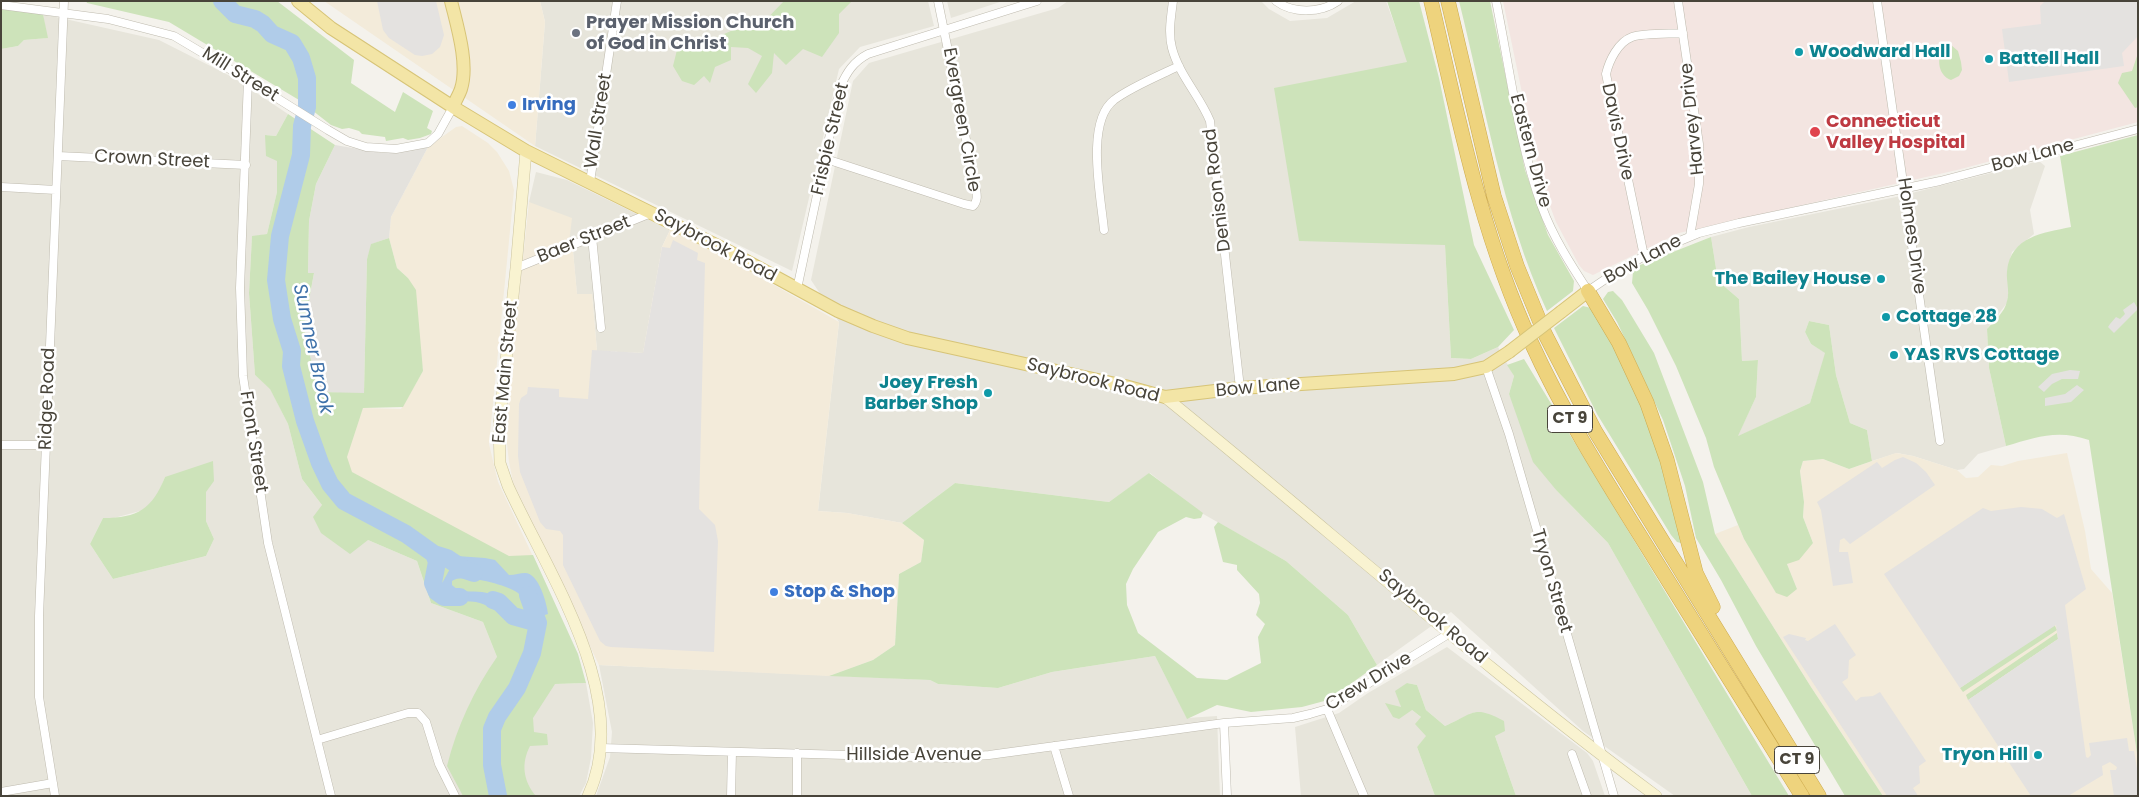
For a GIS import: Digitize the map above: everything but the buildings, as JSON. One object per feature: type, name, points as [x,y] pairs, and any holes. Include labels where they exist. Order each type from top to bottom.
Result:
[{"type":"highway","name":"CT 9","points":[[1431,1],[1479,199],[1502,270],[1530,341],[1562,405],[1600,472],[1802,796]]},
{"type":"highway","name":"CT 9","points":[[1448,1],[1494,196],[1517,266],[1545,334],[1595,431],[1819,796]]},
{"type":"highway","points":[[1588,292],[1622,350],[1652,416],[1671,473],[1696,573],[1775,725]]},
{"type":"main road","points":[[298,1],[331,28],[453,107],[526,150]]},
{"type":"main road","points":[[451,1],[462,54],[463,71],[461,89],[453,107]]},
{"type":"main road","name":"Saybrook Road","points":[[526,150],[726,250],[796,289],[873,326],[921,342],[1126,386],[1166,397],[1450,633],[1602,756],[1656,796]]},
{"type":"main road","name":"East Main Street","points":[[526,150],[516,268],[500,408],[498,449],[500,463],[515,500],[569,610],[588,654],[596,690],[601,748],[593,785],[588,796]]},
{"type":"main road","name":"Bow Lane","points":[[1166,397],[1240,388],[1454,374],[1486,367],[1509,352],[1588,292]]},
{"type":"main road","points":[[593,785],[600,796]]},
{"type":"street","name":"Ridge Road","points":[[55,796],[39,697],[39,616],[62,12],[64,1]]},
{"type":"street","name":"Wall Street","points":[[590,182],[617,1]]},
{"type":"street","points":[[938,1],[945,30]]},
{"type":"street","name":"Frisbie Street","points":[[796,289],[826,160],[840,87],[850,68],[857,60],[868,54],[1037,1]]},
{"type":"street","name":"Denison Road","points":[[1173,1],[1171,40],[1179,66],[1199,98],[1210,121],[1240,388]]},
{"type":"street","points":[[1276,1],[1292,8],[1306,11],[1318,10],[1338,1]]},
{"type":"street","name":"Eastern Drive","points":[[1496,1],[1523,137],[1540,199],[1555,234],[1588,292]]},
{"type":"street","name":"Harvey Drive","points":[[1678,1],[1699,144],[1699,184],[1690,236]]},
{"type":"street","name":"Holmes Drive","points":[[1877,1],[1940,441]]},
{"type":"street","name":"Mill Street","points":[[1,5],[108,19],[174,36],[347,141],[366,147],[396,149],[422,146],[438,134],[453,107]]},
{"type":"street","name":"Evergreen Circle","points":[[826,160],[973,206],[977,198],[976,189],[945,30]]},
{"type":"street","name":"Davis Drive","points":[[1644,256],[1606,82],[1606,74],[1608,64],[1616,51],[1632,37],[1683,33]]},
{"type":"street","points":[[1104,230],[1096,141],[1101,119],[1113,101],[1179,66]]},
{"type":"street","name":"Front Street","points":[[248,80],[240,288],[243,376],[268,543],[331,796]]},
{"type":"street","name":"Bow Lane","points":[[1588,292],[1644,256],[1690,236],[1739,223],[1904,189],[2138,129]]},
{"type":"street","name":"Crown Street","points":[[58,156],[246,165]]},
{"type":"street","points":[[1,187],[56,190]]},
{"type":"street","name":"Baer Street","points":[[516,268],[652,213]]},
{"type":"street","points":[[592,237],[601,328]]},
{"type":"street","name":"Tryon Street","points":[[1486,367],[1509,434],[1614,796]]},
{"type":"street","points":[[1,445],[46,445]]},
{"type":"street","name":"Crew Drive","points":[[1224,723],[1293,718],[1327,709],[1450,633]]},
{"type":"street","points":[[1327,709],[1364,796]]},
{"type":"street","points":[[317,740],[408,713],[418,713],[426,722],[439,764],[455,796]]},
{"type":"street","points":[[1224,723],[1227,796]]},
{"type":"street","name":"Hillside Avenue","points":[[601,748],[951,758],[989,755],[1224,723]]},
{"type":"street","points":[[1054,746],[1068,796]]},
{"type":"street","points":[[731,796],[732,752]]},
{"type":"street","points":[[797,753],[797,796]]},
{"type":"street","points":[[1572,754],[1587,796]]},
{"type":"street","points":[[1,792],[52,783]]},
{"type":"shaded area","points":[[324,1],[540,1],[545,22],[535,146]]},
{"type":"shaded area","points":[[377,1],[436,1],[444,35],[440,47],[432,54],[415,55],[389,38],[383,30]]},
{"type":"shaded area","points":[[540,1],[928,1],[934,26],[860,47],[839,69],[792,271],[535,146],[545,22]]},
{"type":"shaded area","points":[[947,1],[1003,1],[951,18]]},
{"type":"shaded area","points":[[1068,1],[1261,1],[1269,9],[1290,21],[1327,18],[1356,1],[1386,1],[1408,62],[1445,245],[1451,358],[1471,359],[1498,347],[1514,376],[1509,394],[1557,491],[1608,543],[1752,796],[1675,796],[1583,731],[1451,612],[1377,665],[1348,615],[1286,561],[1198,511],[1150,473],[1109,502],[955,483],[902,523],[847,513],[818,511],[839,322],[811,280],[853,81],[869,63],[1058,8]]},
{"type":"shaded area","name":"Connecticut Valley Hospital","points":[[1503,1],[2138,1],[2138,122],[1957,170],[1679,233],[1593,275],[1584,271],[1579,265],[1556,222],[1546,195],[1534,151]]},
{"type":"shaded area","points":[[2045,1],[2138,1],[2138,36],[2122,53],[2124,66],[2009,82],[2002,29],[2041,24],[2040,6]]},
{"type":"shaded area","points":[[43,14],[159,40],[234,78],[288,114],[276,136],[266,135],[277,161],[277,192],[267,234],[252,237],[249,293],[255,375],[270,388],[288,424],[302,479],[322,505],[368,540],[417,561],[431,603],[483,622],[497,657],[555,684],[586,683],[593,723],[591,758],[586,783],[579,796],[1,796],[1,49],[18,46],[24,40],[47,38]],"holes":[[[165,477],[206,492],[206,521],[214,539],[206,556],[113,579],[90,544],[103,518],[114,518],[144,510],[157,497]]]},
{"type":"shaded area","points":[[462,126],[488,143],[497,152],[509,171],[514,190],[489,444],[498,482],[545,582],[339,465],[363,408],[401,409],[423,371],[408,278],[397,268],[389,238],[391,217],[428,147],[456,127]]},
{"type":"shaded area","points":[[335,145],[382,153],[428,147],[391,217],[389,238],[372,244],[367,259],[364,394],[318,392],[304,327],[314,273],[308,274],[309,221],[316,184]]},
{"type":"shaded area","points":[[2039,161],[2045,166],[2030,210],[2034,234],[2012,252],[2007,272],[2009,288],[2007,303],[1987,329],[1989,368],[2006,446],[1978,454],[1964,469],[1957,470],[1897,453],[1872,461],[1867,430],[1850,423],[1836,375],[1829,325],[1809,321],[1805,332],[1811,344],[1826,353],[1810,403],[1737,437],[1756,397],[1758,360],[1742,361],[1739,299],[1718,281],[1711,237],[1749,227],[1896,197]]},
{"type":"shaded area","points":[[536,172],[567,180],[670,230],[662,247],[643,353],[597,351],[592,294],[577,295],[573,251],[568,251],[529,202]]},
{"type":"shaded area","points":[[529,202],[572,218],[568,251],[573,251],[577,294],[592,294],[597,351],[643,353],[662,247],[670,230],[704,245],[839,322],[818,511],[847,513],[902,523],[924,540],[921,562],[899,574],[895,645],[873,660],[829,676],[599,665],[514,487],[509,462],[506,435],[509,392]]},
{"type":"shaded area","points":[[673,240],[698,253],[697,260],[705,263],[699,509],[715,525],[718,541],[714,652],[611,647],[606,646],[600,641],[563,565],[563,535],[560,531],[546,529],[540,522],[520,472],[518,456],[519,404],[521,398],[527,394],[528,387],[559,389],[559,397],[588,399],[592,350],[643,353],[662,247],[670,248]]},
{"type":"shaded area","points":[[2134,302],[2138,309],[2114,333],[2108,327],[2116,317],[2120,319],[2125,314],[2123,310]]},
{"type":"shaded area","points":[[2070,370],[2080,371],[2078,379],[2062,379],[2052,384],[2044,392],[2038,387],[2052,374]]},
{"type":"shaded area","points":[[2077,385],[2084,390],[2071,402],[2045,406],[2045,398],[2065,394]]},
{"type":"shaded area","points":[[1896,453],[1913,456],[1957,470],[1966,478],[1978,477],[1991,465],[2002,466],[2018,461],[2067,453],[2085,531],[2091,569],[2112,593],[2138,760],[2138,796],[1883,796],[1811,687],[1715,534],[1738,525],[1744,539],[1776,592],[1797,589],[1787,564],[1813,543],[1803,517],[1804,502],[1800,471],[1803,461],[1823,459],[1849,469]]},
{"type":"shaded area","points":[[1903,457],[1916,463],[1926,472],[1935,485],[1850,544],[1844,538],[1840,540],[1839,552],[1848,552],[1853,583],[1833,586],[1821,510],[1817,502],[1877,462],[1882,468]]},
{"type":"shaded area","points":[[2021,507],[2042,509],[2057,518],[2064,514],[2086,589],[2065,605],[2086,757],[2088,758],[2091,755],[2089,743],[2127,738],[2129,751],[2134,751],[2138,774],[2138,796],[2114,796],[2110,770],[2116,770],[2117,767],[2110,762],[2102,766],[2103,775],[2068,796],[2031,796],[1968,700],[2058,639],[2056,625],[1960,688],[1884,574],[1983,508],[1991,511]]},
{"type":"shaded area","points":[[1835,624],[1856,655],[1849,660],[1848,678],[1842,682],[1856,701],[1861,697],[1873,696],[1880,692],[1926,761],[1919,766],[1920,783],[1913,788],[1918,796],[1887,796],[1783,637],[1789,634],[1806,638],[1805,640],[1808,641]]},
{"type":"shaded area","points":[[1447,647],[1587,753],[1593,761],[1605,796],[1516,796],[1495,736],[1475,712],[1445,726],[1426,710],[1417,685],[1407,683],[1399,699],[1401,707],[1386,703],[1412,710],[1422,718],[1427,736],[1417,747],[1435,796],[1301,796],[1295,727],[1339,713],[1368,693]]},
{"type":"shaded area","points":[[1155,656],[1187,718],[1217,716],[1220,796],[596,796],[610,757],[612,732],[599,665],[930,680],[938,684],[998,688],[1052,672]]},
{"type":"green space","points":[[86,1],[277,1],[354,60],[351,83],[395,112],[403,92],[433,111],[427,128],[432,131],[431,134],[408,140],[403,138],[386,141],[385,137],[362,134],[349,128],[342,129],[331,125],[299,100],[169,22],[87,3]]},
{"type":"green space","points":[[784,1],[852,1],[839,14],[839,33],[822,57],[803,49],[786,65],[774,53],[772,73],[756,93],[748,84],[762,56],[748,48],[731,47],[731,60],[715,67],[710,83],[704,76],[694,85],[682,81],[673,66],[678,46],[702,44],[733,30],[756,30]]},
{"type":"green space","points":[[1387,1],[1419,1],[1439,78],[1474,245],[1514,330],[1498,347],[1471,359],[1451,358],[1445,245],[1299,241],[1274,88],[1407,62]]},
{"type":"green space","points":[[1459,1],[1490,1],[1525,170],[1548,235],[1574,281],[1573,291],[1547,311],[1531,274],[1506,197]]},
{"type":"green space","points":[[1,8],[43,14],[48,38],[24,40],[18,46],[1,49]]},
{"type":"green space","points":[[1951,45],[1958,51],[1962,70],[1959,76],[1951,80],[1943,75],[1939,58],[1942,49]]},
{"type":"green space","points":[[2138,53],[2138,107],[2135,108],[2118,83],[2122,73],[2132,71]]},
{"type":"green space","points":[[288,114],[335,145],[316,184],[309,221],[308,273],[314,273],[304,327],[318,392],[364,393],[367,259],[371,244],[389,238],[397,268],[408,278],[416,290],[423,371],[403,407],[363,408],[347,457],[352,472],[509,556],[533,555],[578,654],[586,683],[555,684],[533,718],[534,732],[547,734],[548,745],[530,746],[525,759],[526,778],[536,796],[463,796],[447,766],[467,709],[497,657],[483,622],[431,603],[417,561],[368,540],[350,554],[321,533],[313,517],[322,505],[302,479],[288,424],[270,389],[255,375],[249,293],[252,236],[267,234],[277,192],[277,161],[266,156],[265,135],[276,136]]},
{"type":"green space","points":[[2138,135],[2138,760],[2089,440],[2067,435],[2057,435],[2037,437],[2006,446],[1989,368],[1987,329],[2006,305],[2008,297],[2007,271],[2015,250],[2030,238],[2050,231],[2071,227],[2060,156]]},
{"type":"green space","points":[[1711,237],[1718,281],[1739,299],[1742,361],[1758,360],[1756,397],[1738,436],[1810,403],[1825,353],[1811,344],[1805,332],[1809,321],[1829,325],[1836,375],[1850,423],[1867,430],[1872,461],[1849,469],[1823,459],[1803,461],[1800,471],[1804,502],[1803,517],[1813,543],[1799,560],[1787,564],[1797,589],[1787,597],[1776,593],[1744,539],[1714,467],[1706,438],[1676,366],[1632,283],[1633,272],[1640,265]]},
{"type":"green space","points":[[1613,291],[1622,300],[1654,353],[1703,482],[1715,534],[1811,687],[1883,796],[1845,796],[1756,646],[1696,538],[1685,486],[1663,420],[1617,322],[1603,299],[1608,292]]},
{"type":"green space","points":[[1583,306],[1591,308],[1612,341],[1659,447],[1681,543],[1677,542],[1671,535],[1597,414],[1554,328]]},
{"type":"green space","points":[[1524,359],[1789,796],[1752,796],[1608,543],[1557,491],[1533,462],[1509,394],[1514,376],[1507,365]]},
{"type":"green space","points":[[213,461],[214,481],[206,492],[206,521],[214,539],[206,556],[113,579],[90,544],[103,518],[115,518],[135,513],[149,504],[155,497],[165,477]]},
{"type":"green space","points":[[1149,473],[1203,513],[1201,518],[1186,517],[1158,532],[1133,569],[1126,584],[1127,605],[1138,633],[1197,678],[1227,680],[1261,663],[1258,637],[1265,624],[1256,615],[1260,603],[1259,594],[1237,570],[1237,565],[1223,562],[1214,527],[1218,522],[1286,561],[1348,615],[1377,665],[1328,700],[1302,707],[1251,712],[1217,705],[1187,719],[1155,656],[1052,672],[998,688],[938,684],[930,680],[829,676],[873,660],[895,645],[899,574],[921,562],[924,540],[902,523],[955,483],[1109,502]]},
{"type":"green space","points":[[2054,624],[2057,630],[1963,692],[1960,688]]},
{"type":"green space","points":[[2057,633],[2058,639],[1968,700],[1966,695]]},
{"type":"green space","points":[[1407,683],[1417,685],[1426,710],[1445,726],[1469,714],[1480,712],[1504,721],[1505,731],[1495,736],[1516,796],[1435,796],[1417,747],[1426,736],[1415,724],[1421,717],[1412,710],[1399,719],[1393,717],[1385,703],[1401,707],[1395,691]]},
{"type":"water","points":[[457,556],[495,560],[509,575],[530,574],[538,583],[548,614],[538,617],[530,614],[518,593],[475,579],[458,579],[452,581],[452,585],[462,590],[482,592],[494,596],[509,608],[509,614],[505,616],[476,602],[450,600],[435,596]]},
{"type":"waterway","name":"Sumner Brook","points":[[222,1],[235,14],[255,19],[263,24],[272,34],[292,43],[301,58],[307,78],[307,107],[302,126],[301,155],[280,236],[276,280],[282,319],[292,351],[291,366],[305,421],[320,463],[330,484],[344,501],[406,534],[434,554],[447,558],[465,570],[474,573]]},
{"type":"waterway","points":[[434,554],[437,562],[433,583],[437,592],[444,597],[460,597]]},
{"type":"waterway","name":"Sumner Brook","points":[[498,796],[492,765],[492,729],[497,717],[517,688],[532,653],[538,623],[528,595]]},
{"type":"waterway","points":[[493,600],[499,602],[513,616],[538,623]]},
{"type":"place","name":"Prayer Mission Church of God in Christ","points":[[576,33]]},
{"type":"place","name":"Woodward Hall","points":[[1799,52]]},
{"type":"place","name":"Battell Hall","points":[[1989,59]]},
{"type":"place","name":"Irving","points":[[512,105]]},
{"type":"place","name":"Connecticut Valley Hospital","points":[[1815,132]]},
{"type":"place","name":"The Bailey House","points":[[1881,279]]},
{"type":"place","name":"Cottage 28","points":[[1886,317]]},
{"type":"place","name":"YAS RVS Cottage","points":[[1894,355]]},
{"type":"place","name":"Joey Fresh Barber Shop","points":[[988,393]]},
{"type":"place","name":"Stop & Shop","points":[[774,592]]},
{"type":"place","name":"Tryon Hill","points":[[2038,755]]}]
